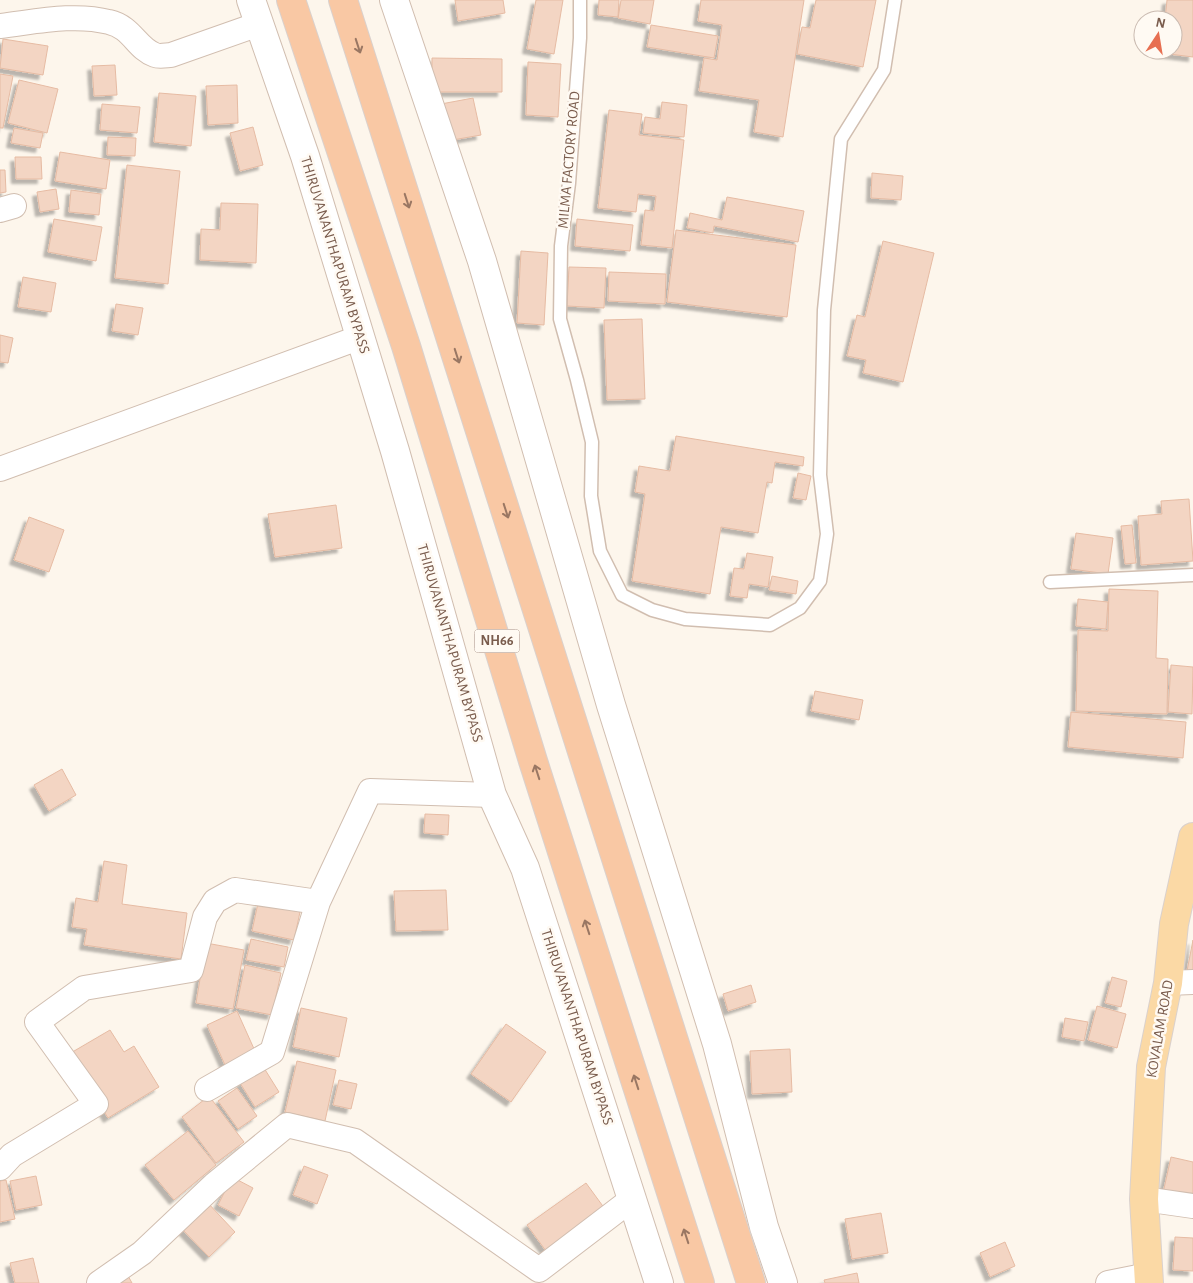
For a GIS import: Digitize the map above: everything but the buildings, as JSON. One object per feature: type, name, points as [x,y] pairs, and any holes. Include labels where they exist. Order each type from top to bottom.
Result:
[{"type":"highway","name":"NH66","points":[[291,0],[406,346],[533,761],[700,1283]]},
{"type":"highway","points":[[343,0],[751,1283]]},
{"type":"main road","name":"KOVALAM ROAD","points":[[1148,1279],[1144,1199],[1151,1067],[1181,983],[1174,924],[1193,838]]},
{"type":"street","points":[[394,0],[482,261],[611,705],[717,1044],[764,1227],[783,1283]]},
{"type":"street","points":[[0,26],[81,18],[110,22],[127,29],[142,46],[156,55],[171,55],[255,12]]},
{"type":"street","name":"THIRUVANANTHAPURAM BYPASS","points":[[255,12],[305,156],[361,337],[398,460],[492,794],[525,868],[659,1283]]},
{"type":"street","points":[[0,469],[361,337]]},
{"type":"street","points":[[207,1089],[272,1052],[318,902],[370,790],[492,794]]},
{"type":"street","points":[[0,1168],[12,1155],[96,1104],[37,1022],[84,988],[191,970],[206,917],[215,901],[235,890],[318,902]]},
{"type":"street","points":[[99,1283],[142,1253],[214,1184],[287,1125],[355,1141],[539,1270],[632,1199]]},
{"type":"street","points":[[1144,1199],[1193,1206]]},
{"type":"street","points":[[1108,1283],[1148,1279]]},
{"type":"lane","name":"MILMA FACTORY ROAD","points":[[580,0],[580,38],[569,183],[560,246],[560,319],[592,442],[591,496],[600,551],[622,595],[652,610],[685,620],[770,625],[800,608],[820,581],[828,534],[820,475],[824,310],[841,139],[884,70],[895,0]]},
{"type":"lane","points":[[1050,582],[1193,575]]}]
